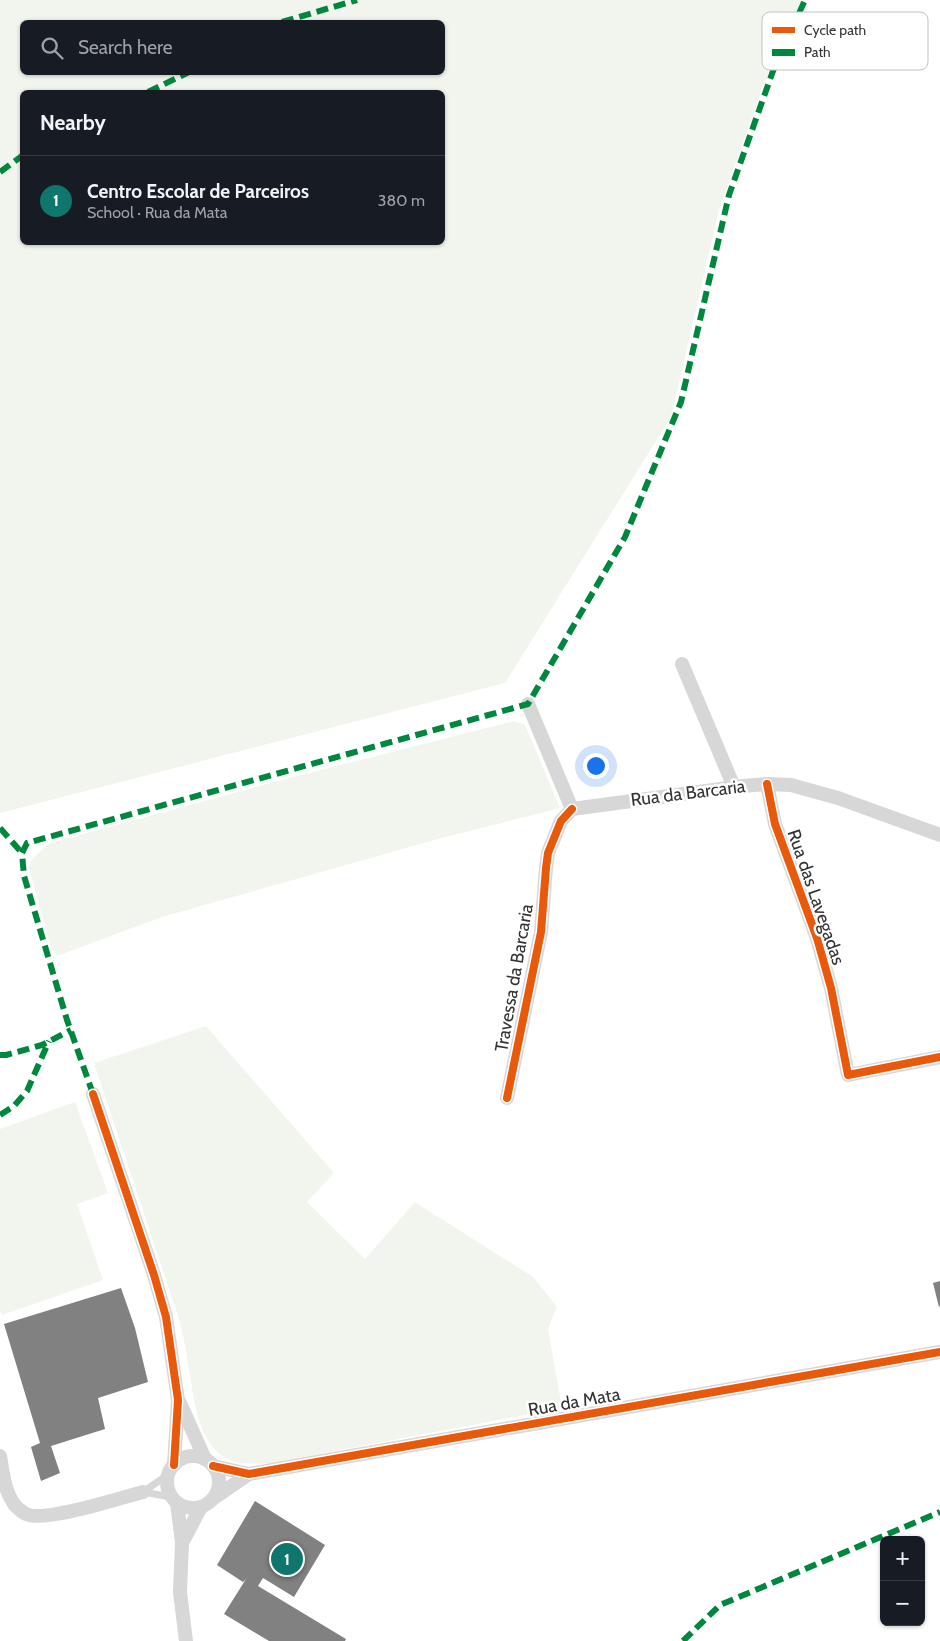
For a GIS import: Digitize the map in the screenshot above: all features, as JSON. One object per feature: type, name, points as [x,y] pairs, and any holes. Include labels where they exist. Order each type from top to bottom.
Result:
[{"type":"street","points":[[682,664],[734,787]]},
{"type":"street","points":[[528,704],[572,809]]},
{"type":"street","name":"Rua da Barcaria","points":[[572,809],[734,787],[767,784],[791,785],[838,798],[940,835]]},
{"type":"street","name":"Rua das Lavegadas","points":[[767,784],[775,824],[817,938],[830,988],[848,1075],[940,1057]]},
{"type":"street","name":"Travessa da Barcaria","points":[[507,1098],[541,932],[548,853],[561,822],[572,809]]},
{"type":"street","points":[[93,1094],[160,1290],[166,1317],[178,1400],[168,1490],[174,1500],[182,1543],[180,1592],[186,1641]]},
{"type":"street","name":"Rua da Mata","points":[[214,1499],[250,1474],[940,1352]]},
{"type":"street","points":[[174,1500],[184,1507],[193,1509],[201,1507],[214,1499],[218,1493],[219,1478],[178,1400]]},
{"type":"street","points":[[0,1456],[5,1486],[14,1504],[26,1514],[39,1516],[60,1514],[143,1492]]},
{"type":"street","points":[[171,1469],[181,1460],[188,1457],[197,1456],[209,1462]]},
{"type":"street","name":"Rua da Mata","points":[[209,1462],[250,1474]]},
{"type":"street","points":[[182,1543],[201,1507]]},
{"type":"lane","points":[[143,1492],[171,1469]]},
{"type":"lane","points":[[143,1492],[174,1500]]},
{"type":"shaded area","points":[[0,0],[801,0],[796,12],[762,12],[762,70],[770,70],[719,210],[671,417],[505,683],[0,813]]},
{"type":"shaded area","points":[[514,721],[525,725],[560,808],[434,840],[162,917],[57,956],[51,948],[29,868],[32,859],[50,843],[274,782]]},
{"type":"shaded area","points":[[206,1026],[334,1173],[307,1202],[365,1259],[415,1202],[533,1277],[557,1307],[548,1329],[562,1408],[272,1463],[237,1463],[216,1451],[202,1429],[180,1322],[94,1063]]},
{"type":"shaded area","points":[[75,1102],[108,1193],[77,1204],[103,1280],[2,1315],[0,1310],[0,1129]]},
{"type":"building","points":[[940,1281],[940,1306],[939,1307],[933,1283]]},
{"type":"building","points":[[121,1288],[135,1328],[148,1382],[98,1398],[105,1429],[51,1446],[60,1473],[41,1481],[31,1447],[40,1443],[4,1324]]},
{"type":"building","points":[[255,1501],[325,1545],[294,1597],[263,1578],[258,1586],[346,1639],[345,1641],[269,1641],[224,1614],[246,1579],[243,1582],[217,1565]]},
{"type":"marked path","points":[[289,20],[357,0]]},
{"type":"marked path","points":[[800,12],[805,0]]},
{"type":"marked path","points":[[93,1094],[67,1020],[24,876],[22,853],[27,843],[528,704],[625,537],[681,402],[729,195],[773,70]]},
{"type":"marked path","points":[[152,90],[183,75]]},
{"type":"marked path","points":[[0,172],[20,157]]},
{"type":"marked path","points":[[0,828],[22,853]]},
{"type":"marked path","points":[[0,1055],[42,1045],[71,1030]]},
{"type":"marked path","points":[[0,1115],[14,1106],[27,1091],[49,1041]]},
{"type":"marked path","points":[[683,1641],[720,1605],[940,1512]]},
{"type":"cycle path","points":[[767,784],[775,824],[817,938],[831,988],[848,1075],[940,1057]]},
{"type":"cycle path","points":[[507,1098],[541,932],[548,853],[561,821],[572,809]]},
{"type":"cycle path","points":[[93,1094],[154,1275],[166,1317],[178,1400],[174,1465]]},
{"type":"cycle path","points":[[213,1466],[249,1474],[940,1352]]},
{"type":"place","name":"Centro Escolar de Parceiros","points":[[287,1559]]}]
